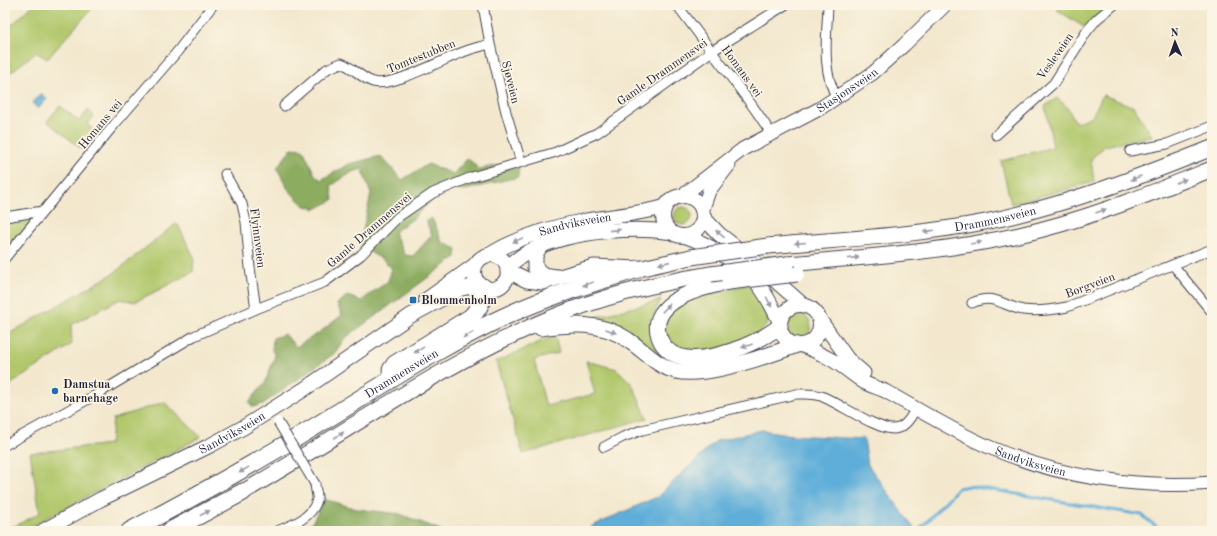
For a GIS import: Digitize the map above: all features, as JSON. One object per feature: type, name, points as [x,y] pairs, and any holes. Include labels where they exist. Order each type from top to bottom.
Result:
[{"type":"highway","name":"Drammensveien","points":[[130,531],[234,476],[377,388],[472,333],[510,314],[550,297],[638,269],[691,257],[768,246],[904,234],[985,222],[1093,194],[1212,148]]},
{"type":"highway","name":"Drammensveien","points":[[170,531],[243,492],[444,370],[518,332],[558,315],[612,296],[711,274],[792,269],[815,262],[937,249],[1020,235],[1095,213],[1212,169]]},
{"type":"highway","points":[[540,246],[535,255],[535,268],[543,275],[557,277]]},
{"type":"highway","points":[[508,269],[527,280],[535,282],[550,281],[557,277],[594,267],[638,269]]},
{"type":"highway","points":[[780,324],[753,344],[704,357],[688,358],[677,356],[666,348],[660,338],[658,324],[661,314],[669,304],[700,290],[729,282],[792,269]]},
{"type":"highway","points":[[377,388],[395,364],[471,317],[480,306],[481,286]]},
{"type":"highway","points":[[518,332],[563,325],[595,326],[606,329],[628,339],[660,365],[685,372],[725,366],[800,346]]},
{"type":"main road","name":"Stasjonsveien","points":[[680,197],[743,148],[819,109],[837,98],[888,60],[945,5]]},
{"type":"main road","name":"Stasjonsveien","points":[[702,214],[709,191],[735,155]]},
{"type":"main road","points":[[680,197],[694,200],[702,214],[719,234],[751,259],[803,305],[813,309],[819,318],[820,329],[818,335],[812,342],[800,346],[785,339],[780,324],[766,295],[757,283],[739,266],[700,243],[685,236],[674,235],[670,232],[663,220],[665,207],[671,200],[680,197]]},
{"type":"main road","name":"Sandviksveien","points":[[489,255],[514,242],[552,228],[582,221],[646,212],[665,207]]},
{"type":"main road","points":[[685,236],[697,230],[702,214]]},
{"type":"main road","name":"Sandviksveien","points":[[508,269],[523,254],[540,246],[576,236],[610,230],[645,229],[670,232]]},
{"type":"main road","points":[[489,255],[500,257],[508,269],[507,279],[502,285],[495,289],[481,286],[474,273],[475,265],[481,258],[489,255]]},
{"type":"main road","name":"Sandviksveien","points":[[410,316],[436,292],[475,265]]},
{"type":"main road","name":"Sandviksveien","points":[[43,531],[101,499],[211,445],[275,416],[336,368],[410,316],[460,289],[481,286]]},
{"type":"main road","points":[[780,324],[783,314],[789,308],[803,305]]},
{"type":"main road","name":"Sandviksveien","points":[[819,318],[848,359],[883,390]]},
{"type":"main road","name":"Sandviksveien","points":[[800,346],[832,360],[865,383],[883,390],[989,447],[1055,469],[1127,482],[1192,484],[1212,483]]},
{"type":"street","name":"Homans vei","points":[[5,258],[177,52],[213,5]]},
{"type":"street","name":"Sjøveien","points":[[483,5],[490,44],[506,112],[522,162]]},
{"type":"street","name":"Homans vei","points":[[677,5],[712,51],[770,133]]},
{"type":"street","name":"Gamle Drammensvei","points":[[5,445],[94,396],[194,336],[256,308],[325,282],[361,255],[398,217],[432,193],[472,176],[522,162],[576,144],[597,133],[712,51],[785,5]]},
{"type":"street","points":[[828,5],[827,69],[829,82],[837,98]]},
{"type":"street","name":"Vesleveien","points":[[996,135],[1054,83],[1087,31],[1097,19],[1114,5]]},
{"type":"street","name":"Tomtestubben","points":[[284,106],[327,69],[341,63],[352,68],[365,78],[383,83],[401,78],[466,51],[490,44]]},
{"type":"street","points":[[1130,151],[1167,144],[1212,126]]},
{"type":"street","name":"Flyinnveien","points":[[225,174],[242,204],[246,222],[250,268],[256,308]]},
{"type":"street","points":[[5,218],[43,211]]},
{"type":"street","name":"Borgveien","points":[[972,303],[989,298],[1023,310],[1053,310],[1067,307],[1212,249]]},
{"type":"street","points":[[1173,265],[1212,312]]},
{"type":"street","points":[[604,447],[623,437],[642,430],[796,394],[819,395],[880,426],[893,429],[899,428],[908,422],[916,409]]},
{"type":"street","points":[[275,416],[314,484],[317,500],[309,513],[298,523],[277,531]]},
{"type":"green space","points":[[33,5],[95,5],[47,59],[36,52],[5,77],[5,31]]},
{"type":"green space","points":[[1063,5],[1111,5],[1084,27],[1057,10]]},
{"type":"green space","points":[[1103,95],[1134,107],[1152,136],[1105,146],[1091,159],[1094,182],[1011,204],[1001,161],[1053,147],[1045,106],[1057,98],[1067,107],[1076,123],[1092,116]]},
{"type":"green space","points":[[60,106],[79,121],[88,110],[94,116],[87,124],[96,132],[103,124],[108,127],[84,151],[47,121]]},
{"type":"green space","points":[[292,148],[303,149],[315,175],[321,180],[349,164],[381,156],[402,180],[428,164],[453,174],[468,158],[479,169],[510,163],[519,167],[518,177],[461,191],[446,185],[414,218],[394,232],[405,255],[413,256],[432,235],[426,221],[432,218],[442,242],[457,249],[456,257],[344,339],[335,353],[263,404],[253,407],[249,402],[265,383],[275,356],[272,350],[273,338],[285,334],[296,347],[320,332],[342,315],[337,304],[347,296],[361,301],[388,281],[392,269],[382,259],[361,247],[371,194],[362,169],[352,172],[331,186],[333,200],[316,209],[303,205],[288,189],[277,168]]},
{"type":"green space","points":[[679,207],[687,207],[692,212],[690,223],[687,225],[679,225],[674,220],[674,212]]},
{"type":"green space","points":[[34,219],[5,253],[5,222]]},
{"type":"green space","points":[[177,223],[194,257],[193,272],[135,302],[120,299],[71,325],[72,344],[5,388],[5,336],[114,273]]},
{"type":"green space","points":[[750,284],[769,314],[769,319],[765,327],[756,334],[729,346],[713,350],[686,352],[675,349],[663,333],[667,313],[695,297]]},
{"type":"green space","points":[[661,300],[652,320],[652,333],[657,346],[662,353],[657,356],[627,332],[611,324],[592,318]]},
{"type":"green space","points":[[799,314],[807,318],[811,326],[807,334],[799,338],[791,334],[787,326],[791,318]]},
{"type":"green space","points":[[555,335],[559,353],[534,360],[546,406],[595,394],[586,361],[617,369],[632,384],[647,418],[523,454],[496,362]]},
{"type":"green space","points":[[164,402],[201,437],[22,531],[5,531],[40,513],[30,453],[110,444],[113,419]]},
{"type":"green space","points":[[324,499],[357,509],[400,514],[443,531],[302,531],[309,529]]},
{"type":"water","points":[[41,93],[47,99],[38,109],[32,103]]},
{"type":"water","points":[[762,430],[792,435],[864,439],[868,465],[916,531],[592,531],[592,526],[657,497],[716,441]]},
{"type":"waterway","points":[[918,531],[958,488],[969,486],[1142,515],[1161,531]]},
{"type":"place","name":"Blommenholm","points":[[413,300]]},
{"type":"place","name":"Damstua barnehage","points":[[55,391]]}]
